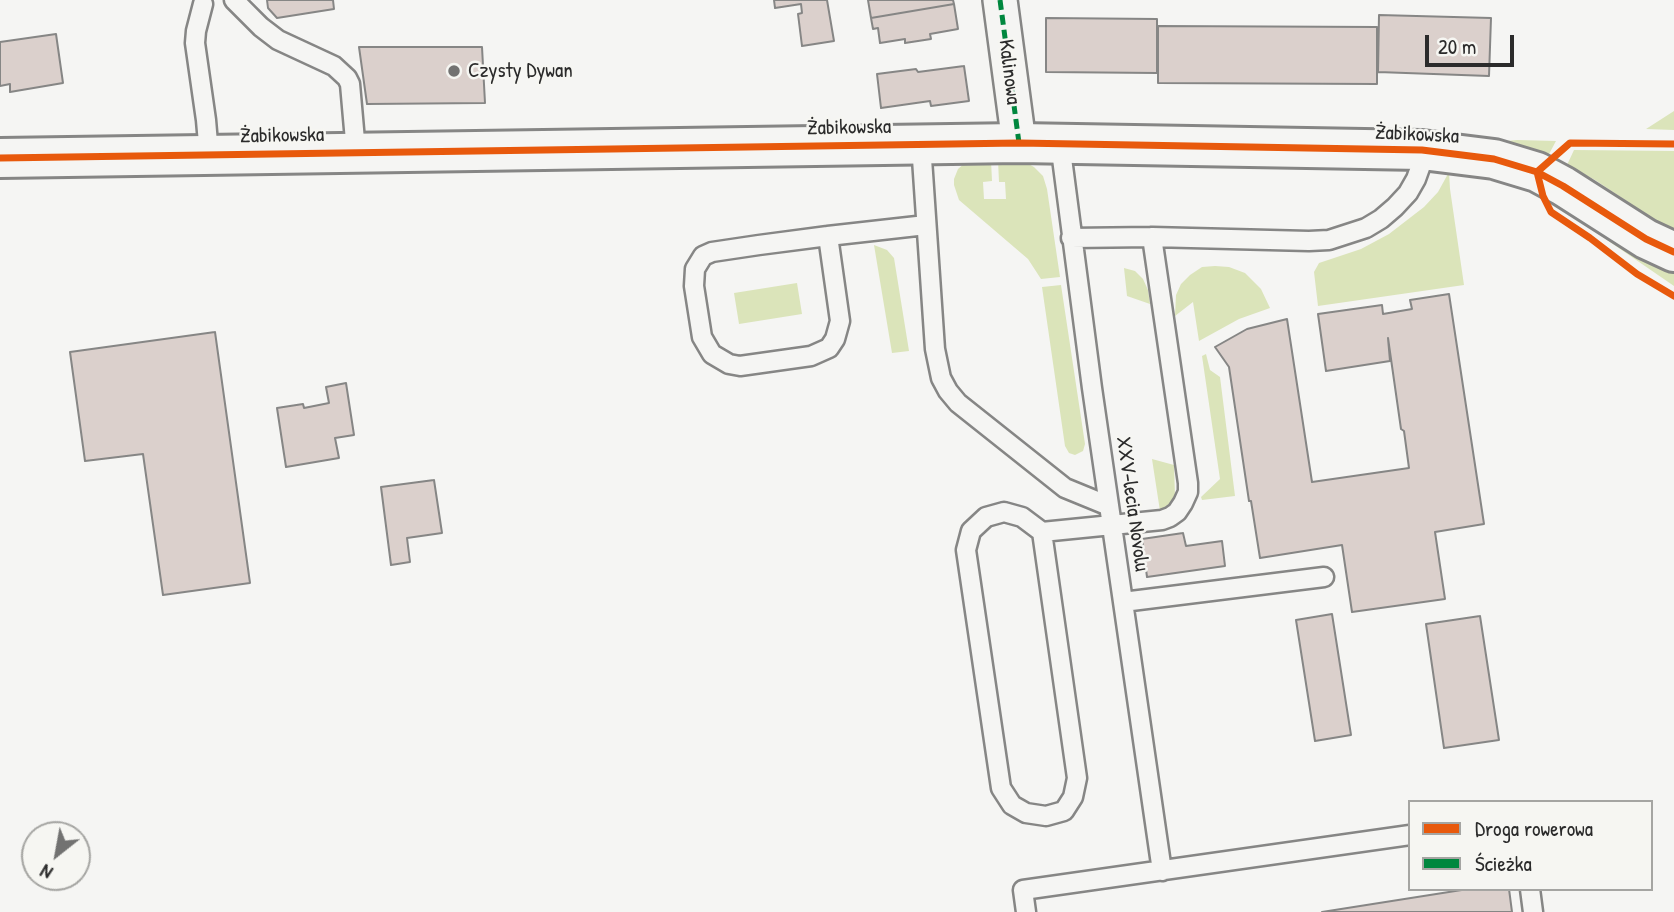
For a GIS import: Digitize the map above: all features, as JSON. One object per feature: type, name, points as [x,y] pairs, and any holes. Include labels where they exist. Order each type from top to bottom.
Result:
[{"type":"street","name":"Kalinowa","points":[[1000,0],[1019,143]]},
{"type":"street","name":"Żabikowska","points":[[0,158],[1019,143],[1422,150],[1494,159],[1537,172],[1646,239],[1674,251]]},
{"type":"lane","points":[[209,155],[195,43],[198,2],[214,6],[232,0],[278,40],[334,66],[347,78],[350,84],[356,152]]},
{"type":"lane","name":"XXV-lecia Novolu","points":[[1060,143],[1071,238],[1162,871]]},
{"type":"lane","points":[[921,144],[936,357],[941,378],[958,403],[1065,488],[1109,506]]},
{"type":"lane","points":[[1071,238],[1329,240],[1366,228],[1381,219],[1408,193],[1418,172],[1422,150]]},
{"type":"lane","points":[[828,236],[840,321],[835,339],[829,348],[811,355],[740,366],[729,364],[712,355],[702,337],[694,286],[695,269],[703,256],[712,252],[828,236],[926,225]]},
{"type":"lane","points":[[1042,532],[1077,778],[1073,797],[1064,811],[1046,816],[1026,814],[1012,804],[1001,788],[966,550],[971,531],[986,517],[1004,512],[1022,517],[1042,532],[1153,522],[1170,517],[1184,503],[1188,483],[1152,237]]},
{"type":"lane","points":[[1123,602],[1324,577]]},
{"type":"lane","points":[[1026,912],[1023,890],[1408,835]]},
{"type":"lane","points":[[1530,891],[1534,912]]},
{"type":"green space","points":[[1674,111],[1674,130],[1646,129]]},
{"type":"green space","points":[[1556,141],[1548,156],[1522,147],[1494,142]]},
{"type":"green space","points":[[1574,150],[1674,151],[1674,229],[1567,165]]},
{"type":"green space","points":[[991,160],[992,181],[983,182],[984,199],[1006,199],[1005,182],[999,182],[998,160],[1025,162],[1043,176],[1060,277],[1041,279],[1028,259],[959,200],[954,185],[958,169],[966,162]]},
{"type":"green space","points":[[1449,172],[1464,285],[1318,306],[1314,272],[1319,263],[1361,249],[1389,234],[1424,207],[1438,192]]},
{"type":"green space","points":[[1595,229],[1657,265],[1674,271],[1674,286],[1594,231]]},
{"type":"green space","points":[[874,245],[887,250],[894,258],[909,351],[892,353]]},
{"type":"green space","points":[[1202,267],[1229,267],[1245,273],[1261,289],[1270,308],[1239,319],[1199,341],[1193,302],[1175,316],[1176,295],[1181,284],[1190,275]]},
{"type":"green space","points":[[1124,268],[1135,271],[1143,279],[1150,304],[1127,296]]},
{"type":"green space","points":[[797,283],[802,314],[739,324],[734,293]]},
{"type":"green space","points":[[1061,285],[1085,444],[1083,451],[1075,455],[1069,453],[1065,446],[1042,287]]},
{"type":"green space","points":[[1206,354],[1210,370],[1220,377],[1235,496],[1202,500],[1201,497],[1220,479],[1202,356]]},
{"type":"green space","points":[[1152,459],[1174,465],[1175,496],[1169,506],[1160,511]]},
{"type":"building","points":[[267,0],[333,0],[334,9],[277,18],[268,8]]},
{"type":"building","points":[[774,0],[827,0],[834,41],[802,46],[798,14],[802,13],[801,4],[775,8]]},
{"type":"building","points":[[868,0],[953,0],[954,4],[871,18]]},
{"type":"building","points":[[954,4],[958,29],[930,34],[931,39],[880,43],[878,28],[873,29],[871,18]]},
{"type":"building","points":[[1379,15],[1491,18],[1489,76],[1378,72]]},
{"type":"building","points":[[1046,18],[1157,19],[1157,73],[1046,72]]},
{"type":"building","points":[[1158,26],[1377,27],[1377,84],[1158,83]]},
{"type":"building","points":[[56,34],[63,83],[10,92],[10,84],[0,86],[0,42]]},
{"type":"building","points":[[359,47],[482,47],[485,103],[367,104]]},
{"type":"building","points":[[964,66],[969,101],[931,106],[930,101],[881,108],[877,74]]},
{"type":"building","points":[[1449,294],[1484,524],[1435,532],[1445,599],[1352,612],[1342,545],[1260,558],[1229,367],[1215,347],[1247,329],[1287,319],[1312,482],[1409,468],[1388,338],[1390,361],[1326,371],[1318,314],[1382,305],[1383,314],[1412,309],[1410,300]]},
{"type":"building","points":[[215,332],[250,583],[163,595],[143,454],[85,461],[70,352]]},
{"type":"building","points":[[346,383],[354,435],[335,438],[339,458],[286,467],[277,408],[303,404],[304,408],[329,403],[326,387]]},
{"type":"building","points":[[434,480],[442,533],[407,538],[410,562],[391,565],[381,487]]},
{"type":"building","points":[[1183,533],[1186,546],[1222,541],[1225,566],[1147,577],[1142,539]]},
{"type":"building","points":[[1332,614],[1351,735],[1315,741],[1296,620]]},
{"type":"building","points":[[1480,616],[1499,740],[1444,748],[1426,624]]},
{"type":"building","points":[[1455,891],[1509,891],[1512,912],[1322,912]]},
{"type":"marked path","points":[[1000,0],[1019,143]]},
{"type":"cycle path","points":[[0,158],[1019,143],[1422,150],[1494,159],[1537,172],[1646,239],[1674,252]]},
{"type":"cycle path","points":[[1674,144],[1570,143],[1537,172],[1543,196],[1551,212],[1637,274],[1674,296]]},
{"type":"place","name":"Czysty Dywan","points":[[454,71]]}]
